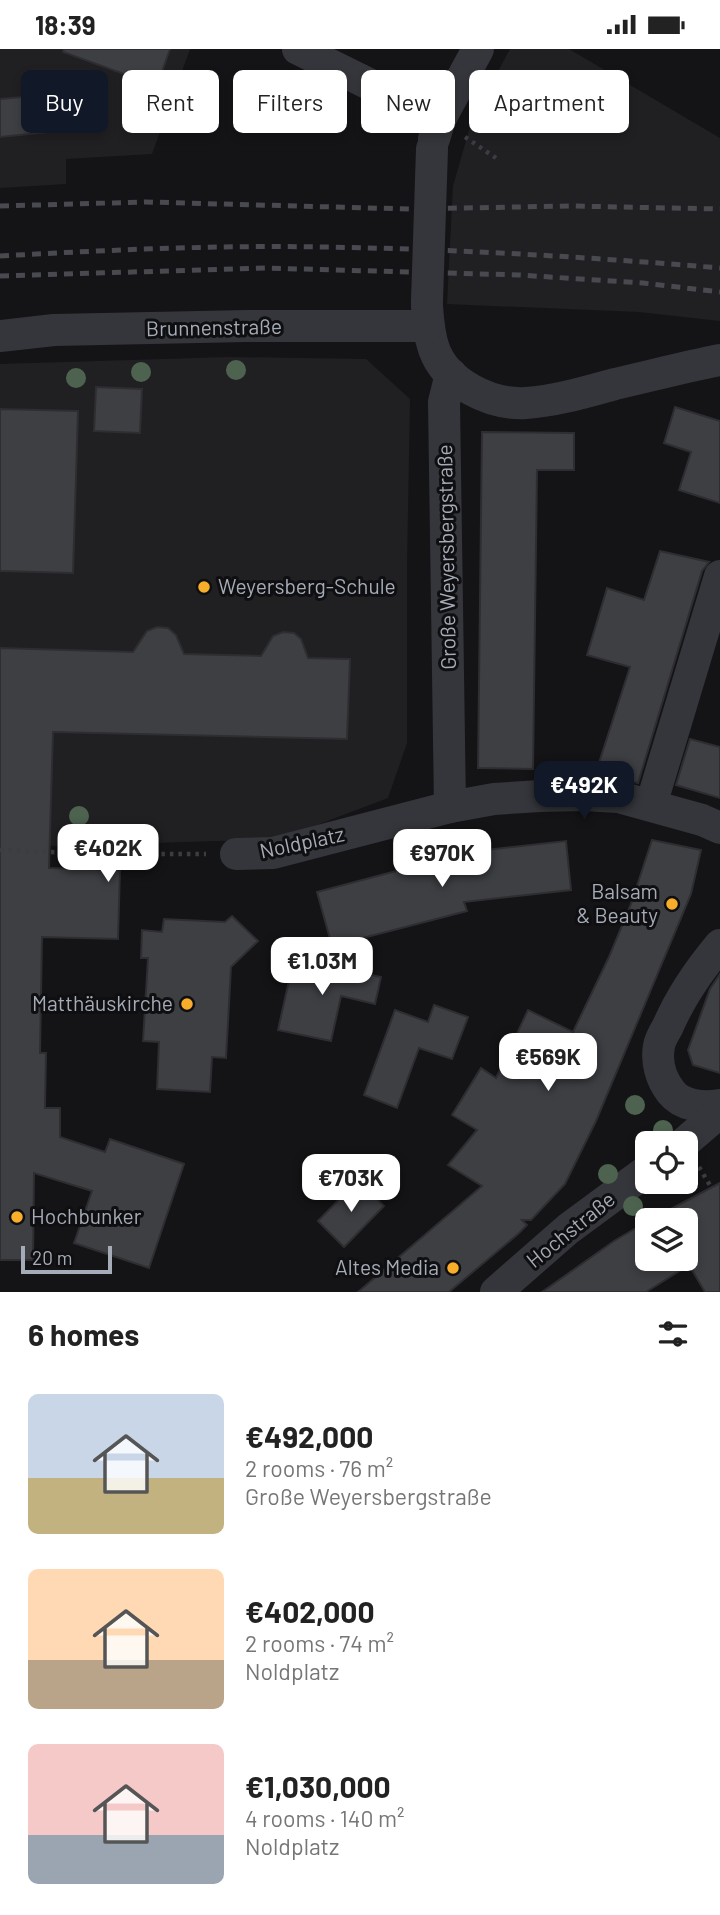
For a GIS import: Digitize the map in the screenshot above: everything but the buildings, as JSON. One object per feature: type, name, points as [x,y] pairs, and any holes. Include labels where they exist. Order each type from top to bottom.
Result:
[{"type":"street","points":[[298,49],[361,81]]},
{"type":"street","points":[[455,117],[475,53]]},
{"type":"street","points":[[447,133],[432,149],[428,314],[434,351],[462,384],[480,394],[502,401],[522,403],[552,400],[720,360]]},
{"type":"street","name":"Brunnenstraße","points":[[0,336],[54,330],[247,326],[428,314]]},
{"type":"street","name":"Große Weyersbergstraße","points":[[450,807],[444,402],[451,374]]},
{"type":"street","points":[[651,805],[720,576]]},
{"type":"street","points":[[450,807],[494,799],[583,795],[619,797],[702,820],[720,828]]},
{"type":"street","name":"Noldplatz","points":[[236,854],[273,853],[450,807]]},
{"type":"street","points":[[720,945],[691,982],[675,1010],[659,1045],[659,1068],[665,1085],[676,1098],[693,1105],[720,1105]]},
{"type":"street","points":[[698,1131],[720,1112]]},
{"type":"street","name":"Hochstraße","points":[[496,1292],[568,1229],[635,1180]]},
{"type":"path","points":[[455,129],[496,158]]},
{"type":"path","points":[[0,850],[100,854],[236,854]]},
{"type":"shaded area","points":[[0,49],[190,49],[182,70],[122,70],[122,133],[160,133],[152,154],[66,159],[66,184],[0,188]]},
{"type":"shaded area","points":[[510,49],[569,49],[605,70],[499,70]]},
{"type":"shaded area","points":[[629,84],[720,138],[720,321],[639,312],[447,304],[453,186],[469,130],[469,133],[629,133]]},
{"type":"shaded area","name":"Weyersberg-Schule","points":[[229,357],[366,359],[410,399],[407,743],[388,798],[280,839],[59,846],[0,844],[0,364]]},
{"type":"railway","points":[[0,206],[146,202],[409,209],[570,206],[720,209]]},
{"type":"railway","points":[[0,256],[162,249],[323,247],[522,254],[720,268]]},
{"type":"railway","points":[[0,276],[265,268],[519,275],[643,283],[720,292]]},
{"type":"place","name":"Weyersberg-Schule","points":[[204,587]]},
{"type":"place","name":"Balsam & Beauty","points":[[672,904]]},
{"type":"place","name":"Matthäuskirche","points":[[187,1004]]},
{"type":"place","name":"Hochbunker","points":[[17,1217]]},
{"type":"place","name":"Altes Media","points":[[453,1268]]}]
